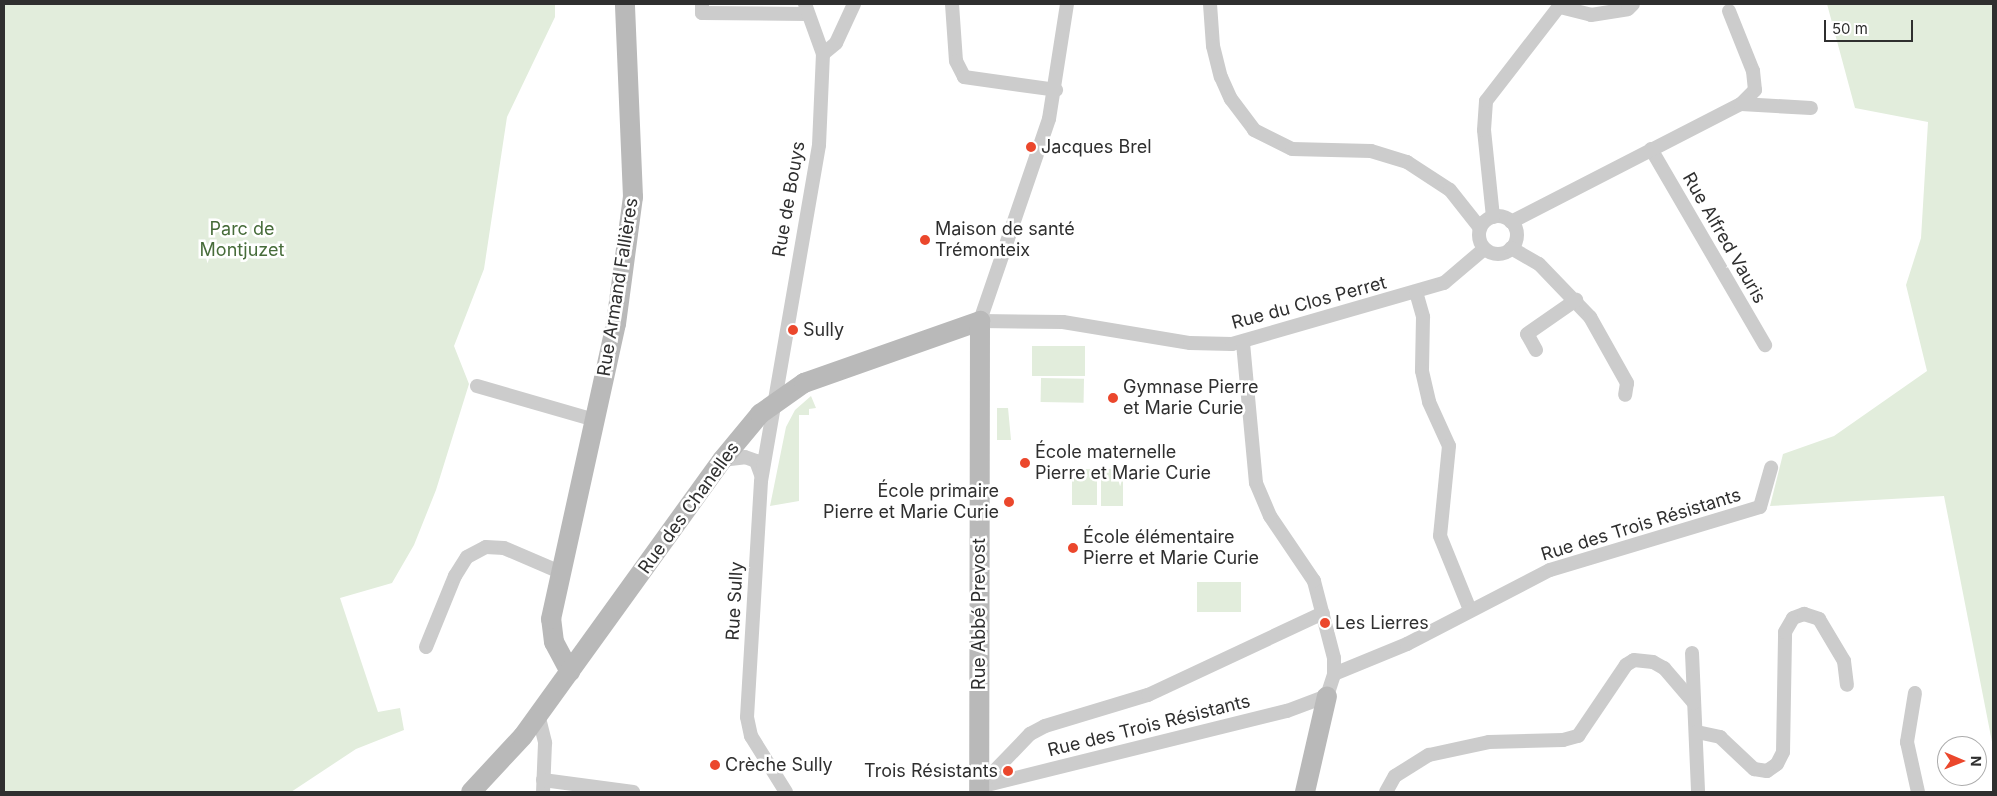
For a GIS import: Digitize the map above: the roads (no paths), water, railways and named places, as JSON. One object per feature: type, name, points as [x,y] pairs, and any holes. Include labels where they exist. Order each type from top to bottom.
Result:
[{"type":"street","name":"Rue Armand Fallières","points":[[570,672],[551,633],[560,572],[616,324],[633,197],[625,4]]},
{"type":"street","points":[[702,4],[702,13],[806,9]]},
{"type":"street","points":[[823,54],[836,43],[854,4]]},
{"type":"street","points":[[952,4],[956,60],[964,77],[1056,90]]},
{"type":"street","points":[[980,321],[1049,119],[1056,90],[1066,4]]},
{"type":"street","points":[[1210,4],[1213,46],[1222,77],[1231,99],[1254,130],[1292,149],[1372,151],[1407,162],[1450,190],[1480,228],[1479,239],[1484,249],[1501,254],[1511,248],[1516,238],[1511,222]]},
{"type":"street","points":[[1493,217],[1484,130],[1486,102],[1560,5],[1591,15],[1628,8],[1633,4]]},
{"type":"street","name":"Rue de Bouys","points":[[775,402],[819,145],[823,54],[806,9]]},
{"type":"street","points":[[1493,217],[1511,222],[1741,104],[1755,90],[1753,71],[1729,11]]},
{"type":"street","points":[[1741,104],[1811,108]]},
{"type":"street","name":"Rue Alfred Vauris","points":[[1651,149],[1765,345]]},
{"type":"street","points":[[1480,228],[1493,217]]},
{"type":"street","points":[[1511,248],[1539,264],[1576,300],[1607,342],[1627,383],[1625,395]]},
{"type":"street","name":"Rue du Clos Perret","points":[[980,321],[1063,322],[1190,343],[1243,342],[1444,283],[1484,249]]},
{"type":"street","points":[[1416,292],[1423,316],[1422,371],[1429,402],[1449,446],[1440,536],[1470,610]]},
{"type":"street","points":[[1536,350],[1527,334],[1576,300]]},
{"type":"street","name":"Rue des Chanelles","points":[[471,792],[523,736],[722,460],[775,402],[804,383],[980,321]]},
{"type":"street","name":"Rue Abbé Prevost","points":[[979,790],[980,321]]},
{"type":"street","points":[[1243,342],[1256,483],[1270,516],[1308,568],[1323,613],[1334,674],[1327,696],[1305,792]]},
{"type":"street","points":[[477,386],[595,420]]},
{"type":"street","name":"Rue Sully","points":[[775,402],[761,475],[747,717],[751,736],[786,792]]},
{"type":"street","points":[[722,460],[745,457],[756,462],[761,475]]},
{"type":"street","name":"Rue des Trois Résistants","points":[[1334,674],[1407,644],[1550,570],[1760,507],[1771,468]]},
{"type":"street","points":[[426,647],[455,576],[467,557],[486,547],[504,548],[560,572]]},
{"type":"street","points":[[979,790],[1030,734],[1045,726],[1148,695],[1323,613]]},
{"type":"street","points":[[1697,732],[1720,737],[1754,769],[1767,771],[1777,764],[1783,752],[1786,632],[1793,618],[1804,614],[1820,619],[1844,661],[1847,685]]},
{"type":"street","points":[[1692,653],[1697,732],[1698,792]]},
{"type":"street","points":[[1386,792],[1395,776],[1413,761],[1429,754],[1489,742],[1563,740],[1578,736],[1626,665],[1634,660],[1653,662],[1664,668],[1694,703]]},
{"type":"street","points":[[1916,693],[1907,742],[1918,792]]},
{"type":"street","name":"Rue des Trois Résistants","points":[[979,790],[1287,711],[1327,696]]},
{"type":"street","points":[[538,714],[545,742],[543,786],[633,792]]},
{"type":"place","name":"Jacques Brel","points":[[1031,147]]},
{"type":"place","name":"Maison de santé Trémonteix","points":[[925,240]]},
{"type":"place","name":"Sully","points":[[793,330]]},
{"type":"place","name":"Gymnase Pierre et Marie Curie","points":[[1113,398]]},
{"type":"place","name":"École maternelle Pierre et Marie Curie","points":[[1025,463]]},
{"type":"place","name":"École primaire Pierre et Marie Curie","points":[[1009,502]]},
{"type":"place","name":"École élémentaire Pierre et Marie Curie","points":[[1073,548]]},
{"type":"place","name":"Les Lierres","points":[[1325,623]]},
{"type":"place","name":"Crèche Sully","points":[[715,765]]},
{"type":"place","name":"Trois Résistants","points":[[1008,771]]},
{"type":"park label","name":"Parc de Montjuzet","points":[[242,240]]}]
